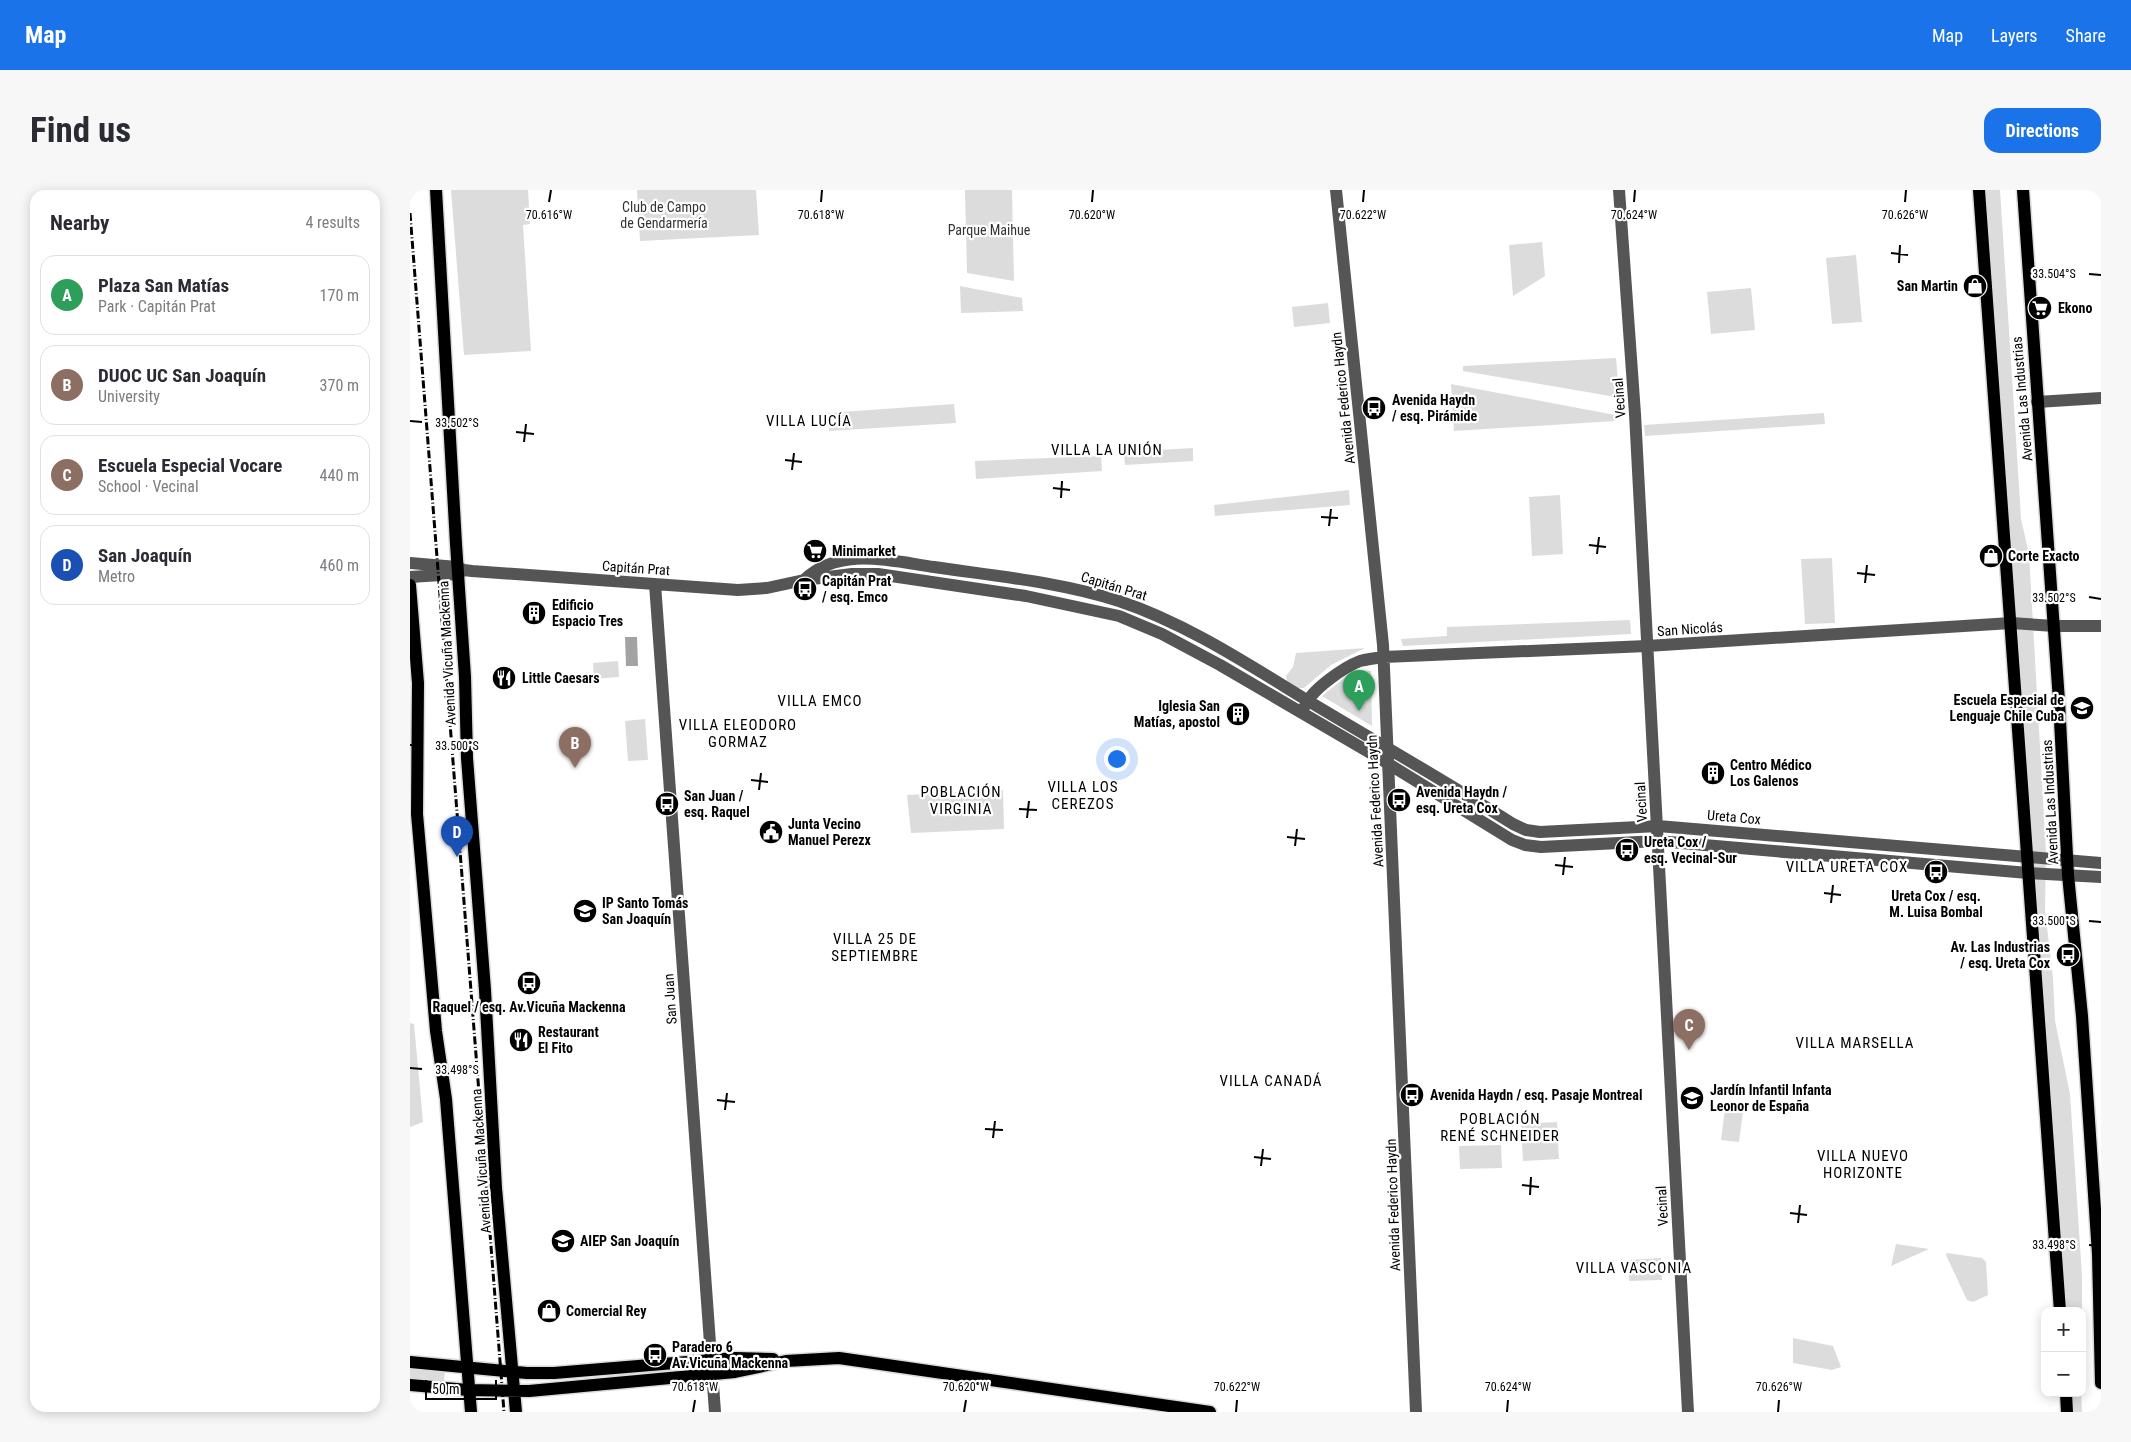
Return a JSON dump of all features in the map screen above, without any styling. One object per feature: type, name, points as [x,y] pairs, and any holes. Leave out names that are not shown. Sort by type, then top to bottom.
[{"type":"main road","name":"Avenida Vicuña Mackenna","points":[[436,190],[460,571],[467,758],[485,990],[496,1188],[516,1412]]},
{"type":"main road","name":"Avenida Las Industrias","points":[[1979,190],[2060,1307]]},
{"type":"main road","name":"Avenida Las Industrias","points":[[2023,190],[2054,626],[2068,875],[2081,1008],[2098,1254],[2101,1383]]},
{"type":"main road","points":[[410,585],[418,683],[417,814],[431,983],[446,1099],[471,1412]]},
{"type":"main road","points":[[410,1362],[513,1372],[554,1373],[745,1358],[783,1361]]},
{"type":"main road","points":[[410,1384],[482,1391],[514,1391],[735,1372],[783,1361],[825,1358],[854,1359],[1210,1412]]},
{"type":"main road","points":[[2066,1397],[2067,1412]]},
{"type":"street","name":"Avenida Federico Haydn","points":[[1336,190],[1384,657],[1416,1412]]},
{"type":"street","name":"Vecinal","points":[[1618,190],[1635,414],[1688,1412]]},
{"type":"street","points":[[2037,402],[2101,398]]},
{"type":"street","name":"Capitán Prat","points":[[804,580],[828,564],[844,560],[864,559],[969,572],[1087,592],[1133,606],[1173,624],[1227,652],[1388,747]]},
{"type":"street","points":[[410,564],[460,571]]},
{"type":"street","points":[[410,577],[460,571]]},
{"type":"street","name":"Capitán Prat","points":[[460,571],[748,590],[852,574],[878,574],[1026,596],[1108,612],[1147,627],[1182,644],[1388,764]]},
{"type":"street","name":"San Juan","points":[[655,584],[715,1412]]},
{"type":"street","name":"San Nicolás","points":[[1302,713],[1307,700],[1316,690],[1351,666],[1384,657],[1647,646],[2011,622],[2054,626],[2101,626]]},
{"type":"street","name":"Ureta Cox","points":[[1388,747],[1526,830],[1540,832],[1658,826],[2101,864]]},
{"type":"street","points":[[1388,764],[1512,840],[1525,845],[1541,847],[1658,841],[2028,873],[2101,876]]},
{"type":"green space","points":[[451,190],[528,190],[530,224],[523,225],[531,351],[464,355]]},
{"type":"green space","name":"Club de Campo de Gendarmería","points":[[637,190],[756,190],[759,235],[640,241]]},
{"type":"green space","name":"Parque Maihue","points":[[965,190],[1012,190],[1014,281],[967,273]]},
{"type":"green space","points":[[1983,190],[2000,190],[2021,519],[2029,554],[2046,852],[2045,910],[2053,978],[2055,1021],[2070,1094],[2082,1276],[2082,1307],[2063,1307]]},
{"type":"green space","points":[[1542,242],[1545,276],[1513,296],[1509,245]]},
{"type":"green space","points":[[1856,255],[1862,322],[1832,324],[1826,258]]},
{"type":"green space","points":[[960,286],[1022,298],[1023,311],[961,313]]},
{"type":"green space","points":[[1751,288],[1755,330],[1711,334],[1707,292]]},
{"type":"green space","points":[[1328,303],[1330,323],[1294,327],[1292,307]]},
{"type":"green space","points":[[1616,358],[1619,393],[1616,397],[1463,371],[1463,366]]},
{"type":"green space","points":[[1451,384],[1615,415],[1615,421],[1454,431]]},
{"type":"green space","points":[[954,404],[956,423],[829,431],[828,413]]},
{"type":"green space","points":[[1824,413],[1825,424],[1645,436],[1644,425]]},
{"type":"green space","points":[[1193,448],[1193,461],[1125,465],[1124,452]]},
{"type":"green space","points":[[1101,456],[1102,471],[976,479],[975,461]]},
{"type":"green space","points":[[1349,490],[1350,505],[1215,516],[1214,505]]},
{"type":"green space","points":[[1560,495],[1563,554],[1532,556],[1529,497]]},
{"type":"green space","points":[[1832,558],[1835,623],[1805,624],[1801,559]]},
{"type":"green space","points":[[1630,620],[1631,634],[1403,646],[1401,639],[1447,636],[1447,627]]},
{"type":"green space","points":[[1365,648],[1331,665],[1304,688],[1295,688],[1287,681],[1286,676],[1293,667],[1296,653]]},
{"type":"green space","points":[[618,661],[619,677],[594,679],[593,663]]},
{"type":"green space","points":[[1362,670],[1371,671],[1372,726],[1322,696],[1348,675]]},
{"type":"green space","points":[[645,719],[648,760],[628,761],[625,721]]},
{"type":"green space","points":[[1003,790],[1004,829],[911,833],[907,795]]},
{"type":"green space","points":[[410,1023],[414,1024],[423,1122],[410,1127]]},
{"type":"green space","points":[[1725,1109],[1743,1111],[1739,1142],[1721,1140]]},
{"type":"green space","points":[[1557,1122],[1559,1159],[1523,1161],[1521,1124]]},
{"type":"green space","points":[[1501,1145],[1502,1168],[1460,1169],[1459,1146]]},
{"type":"green space","points":[[1896,1244],[1929,1249],[1891,1266]]},
{"type":"green space","points":[[1947,1253],[1982,1258],[1986,1262],[1988,1295],[1973,1302],[1967,1300],[1946,1255]]},
{"type":"green space","points":[[1661,1258],[1662,1280],[1629,1281],[1628,1260]]},
{"type":"green space","points":[[1793,1338],[1833,1346],[1841,1367],[1832,1370],[1793,1363]]},
{"type":"green space","points":[[410,1367],[445,1370],[444,1384],[410,1380]]},
{"type":"green space","points":[[2070,1397],[2081,1397],[2082,1412],[2071,1412]]},
{"type":"shaded area","points":[[625,637],[637,637],[638,666],[626,666]]},
{"type":"railway","points":[[410,213],[504,1412]]},
{"type":"place","name":"San Martin","points":[[1975,286]]},
{"type":"place","name":"Ekono","points":[[2040,308]]},
{"type":"place","name":"Avenida Haydn / esq. Pirámide","points":[[1374,408]]},
{"type":"place","name":"Minimarket","points":[[815,551]]},
{"type":"place","name":"Corte Exacto","points":[[1991,556]]},
{"type":"place","name":"Capitán Prat / esq. Emco","points":[[805,589]]},
{"type":"place","name":"Edificio Espacio Tres","points":[[534,613]]},
{"type":"place","name":"Little Caesars","points":[[504,678]]},
{"type":"place","name":"Escuela Especial de Lenguaje Chile Cuba","points":[[2082,708]]},
{"type":"place","name":"Plaza San Matías","points":[[1359,711]]},
{"type":"place","name":"Iglesia San Matías, apostol","points":[[1238,714]]},
{"type":"place","name":"DUOC UC San Joaquín","points":[[575,768]]},
{"type":"place","name":"Centro Médico Los Galenos","points":[[1713,773]]},
{"type":"place","name":"Avenida Haydn / esq. Ureta Cox","points":[[1399,800]]},
{"type":"place","name":"San Juan / esq. Raquel","points":[[667,804]]},
{"type":"place","name":"Junta Vecino Manuel Perezx","points":[[771,832]]},
{"type":"place","name":"Ureta Cox / esq. Vecinal-Sur","points":[[1627,850]]},
{"type":"place","name":"San Joaquín","points":[[457,857]]},
{"type":"place","name":"Ureta Cox / esq. M. Luisa Bombal","points":[[1936,872]]},
{"type":"place","name":"IP Santo Tomás San Joaquín","points":[[585,911]]},
{"type":"place","name":"Av. Las Industrias / esq. Ureta Cox","points":[[2068,955]]},
{"type":"place","name":"Raquel / esq. Av.Vicuña Mackenna","points":[[529,983]]},
{"type":"place","name":"Restaurant El Fito","points":[[521,1040]]},
{"type":"place","name":"Escuela Especial Vocare","points":[[1689,1050]]},
{"type":"place","name":"Avenida Haydn / esq. Pasaje Montreal","points":[[1412,1095]]},
{"type":"place","name":"Jardín Infantil Infanta Leonor de España","points":[[1692,1098]]},
{"type":"place","name":"AIEP San Joaquín","points":[[563,1241]]},
{"type":"place","name":"Comercial Rey","points":[[549,1311]]},
{"type":"place","name":"Paradero 6 Av.Vicuña Mackenna","points":[[655,1355]]},
{"type":"district","name":"VILLA LUCÍA","points":[[809,421]]},
{"type":"district","name":"VILLA LA UNIÓN","points":[[1107,450]]},
{"type":"district","name":"VILLA EMCO","points":[[820,701]]},
{"type":"district","name":"VILLA ELEODORO GORMAZ","points":[[738,734]]},
{"type":"district","name":"VILLA LOS CEREZOS","points":[[1083,796]]},
{"type":"district","name":"POBLACIÓN VIRGINIA","points":[[961,800]]},
{"type":"district","name":"VILLA URETA COX","points":[[1847,867]]},
{"type":"district","name":"VILLA 25 DE SEPTIEMBRE","points":[[875,948]]},
{"type":"district","name":"VILLA MARSELLA","points":[[1855,1043]]},
{"type":"district","name":"VILLA CANADÁ","points":[[1271,1081]]},
{"type":"district","name":"POBLACIÓN RENÉ SCHNEIDER","points":[[1500,1128]]},
{"type":"district","name":"VILLA NUEVO HORIZONTE","points":[[1863,1164]]},
{"type":"district","name":"VILLA VASCONIA","points":[[1634,1268]]}]
